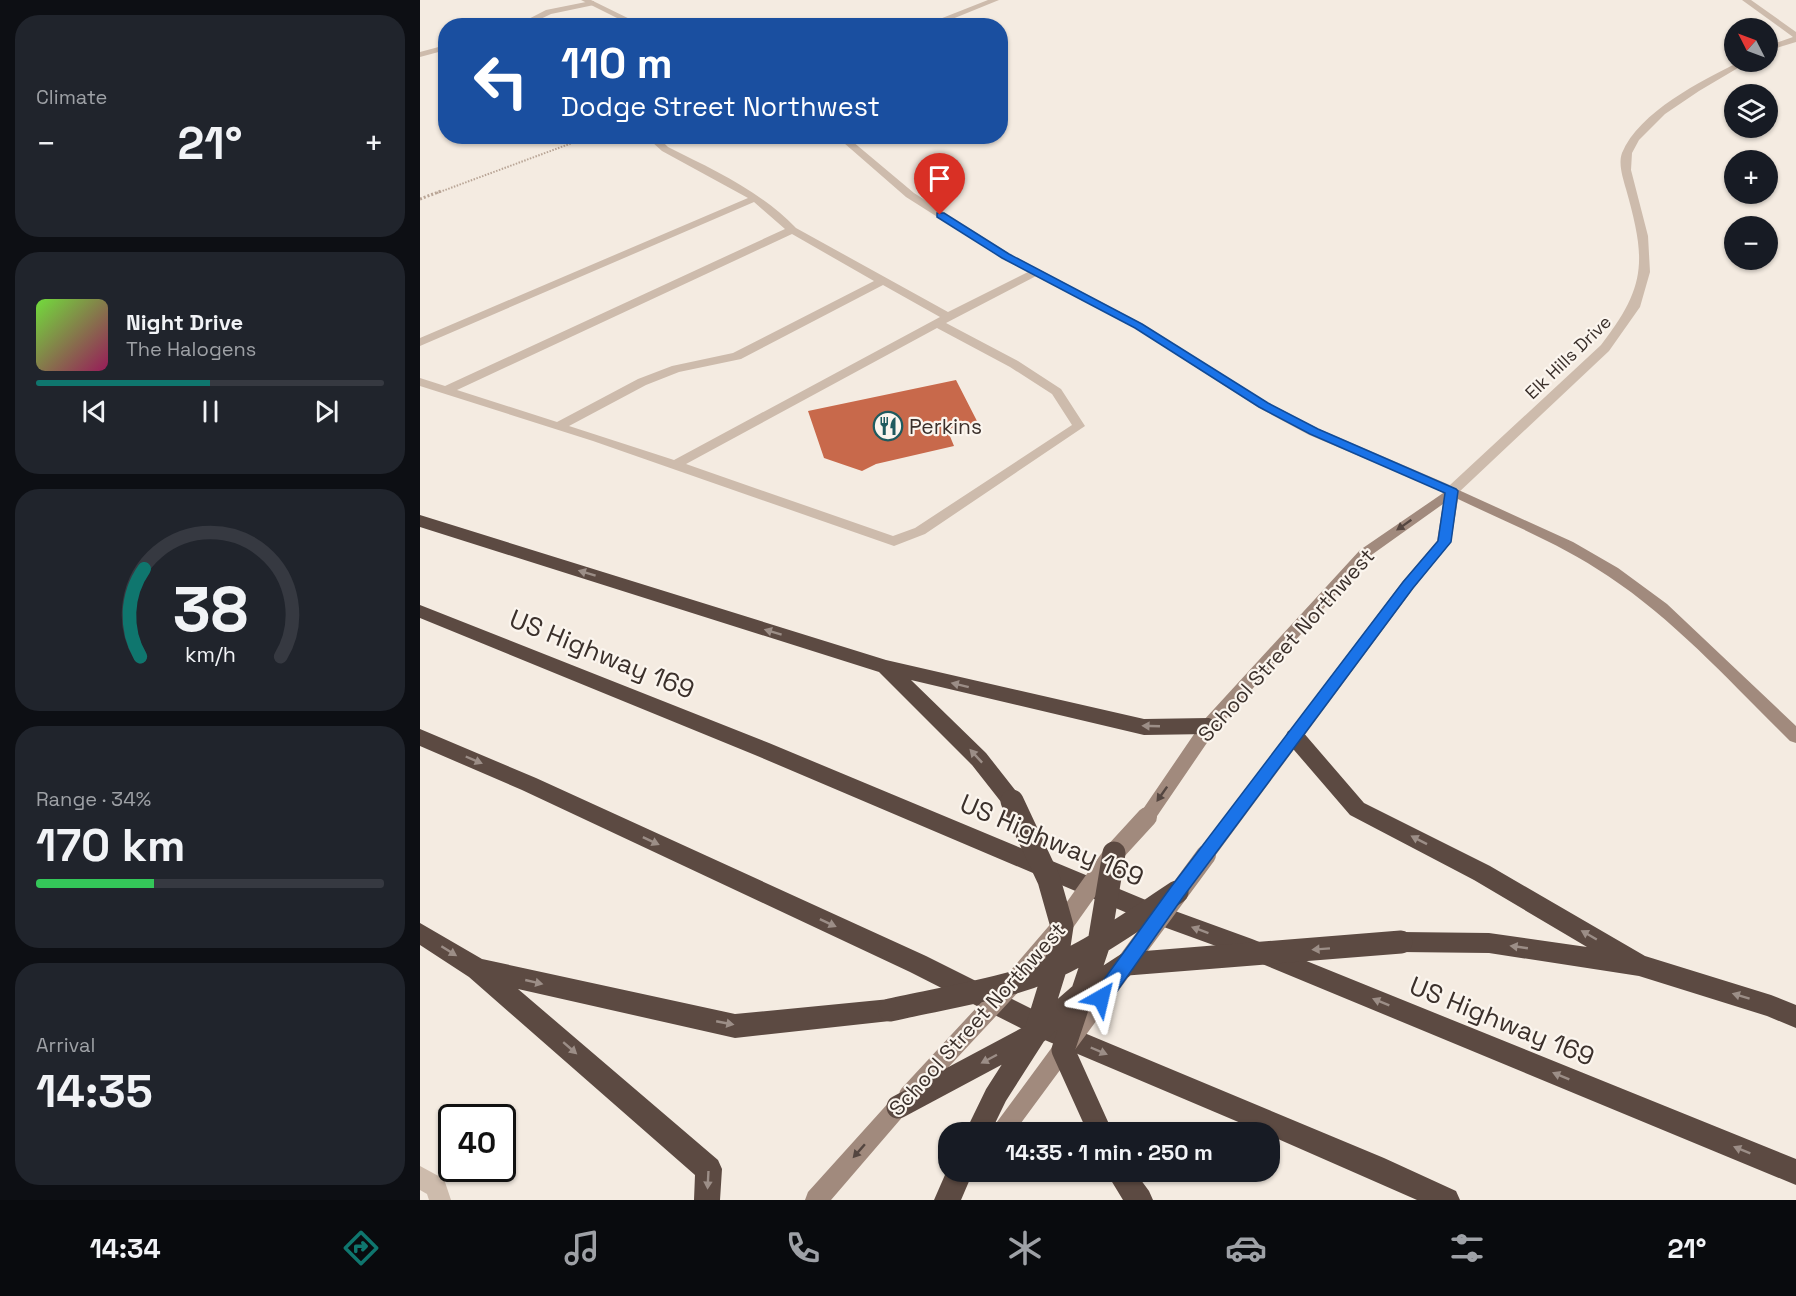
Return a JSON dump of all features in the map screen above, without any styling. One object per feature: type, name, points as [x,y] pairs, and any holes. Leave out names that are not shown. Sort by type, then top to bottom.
[{"type":"highway","points":[[420,521],[886,667],[1144,727],[1209,726]]},
{"type":"highway","name":"US Highway 169","points":[[420,611],[762,749],[1147,911],[1245,946],[1796,1172]]},
{"type":"highway","points":[[886,667],[979,759],[1012,801],[1049,880],[1062,926],[1056,966],[1035,1034],[996,1095],[983,1122]]},
{"type":"highway","points":[[420,737],[529,784],[918,964],[1049,1030],[1364,1162],[1447,1200]]},
{"type":"highway","points":[[1295,737],[1357,809],[1482,873],[1639,965]]},
{"type":"highway","points":[[1095,1122],[1063,1050],[1099,943],[1114,853]]},
{"type":"highway","points":[[477,969],[735,1026],[890,1010],[1013,983],[1056,966],[1099,943],[1177,892]]},
{"type":"highway","points":[[420,933],[477,969],[709,1169],[707,1200]]},
{"type":"highway","points":[[898,1107],[1035,1034],[1081,994],[1127,964],[1401,942],[1489,943],[1639,965],[1771,1006],[1796,1017]]},
{"type":"highway","points":[[947,1200],[961,1182]]},
{"type":"highway","points":[[1126,1182],[1140,1200]]},
{"type":"street","points":[[947,18],[995,0]]},
{"type":"street","points":[[1746,0],[1796,37]]},
{"type":"street","points":[[536,18],[549,12],[588,2],[623,18]]},
{"type":"street","points":[[1778,44],[1796,37]]},
{"type":"street","points":[[420,55],[438,49]]},
{"type":"street","name":"Elk Hills Drive","points":[[1452,491],[1605,348],[1625,324],[1642,291],[1647,259],[1644,236],[1626,172],[1626,155],[1634,140],[1666,109],[1724,72]]},
{"type":"street","points":[[420,382],[598,438],[870,534],[894,540],[920,531],[1079,426],[1057,392],[882,280],[792,230],[778,213],[660,144]]},
{"type":"street","points":[[849,144],[910,195],[970,235],[1139,326],[1219,378],[1284,416],[1314,432],[1452,491],[1568,545],[1614,572],[1662,608],[1796,736]]},
{"type":"street","points":[[420,342],[754,199]]},
{"type":"street","points":[[447,390],[792,230]]},
{"type":"street","points":[[675,465],[942,320],[1036,272]]},
{"type":"street","points":[[558,427],[659,375],[676,369],[737,356],[882,280]]},
{"type":"street","points":[[1009,1122],[1127,964],[1177,892],[1408,585],[1444,542],[1452,491]]},
{"type":"street","name":"School Street Northwest","points":[[816,1200],[1062,926],[1114,853],[1147,817],[1209,726],[1365,553],[1452,491]]},
{"type":"street","points":[[420,1177],[436,1187],[440,1200]]},
{"type":"street","points":[[951,1200],[962,1182]]},
{"type":"path","points":[[420,199],[569,144]]},
{"type":"building","name":"Perkins","points":[[956,380],[978,423],[947,429],[954,446],[876,464],[862,471],[824,458],[808,411]]},
{"type":"place","name":"Perkins","points":[[888,426]]},
{"type":"route","points":[[940,215],[1006,256],[1139,326],[1263,405],[1314,432],[1452,491],[1444,542],[1408,585],[1177,892],[1101,998]]}]
